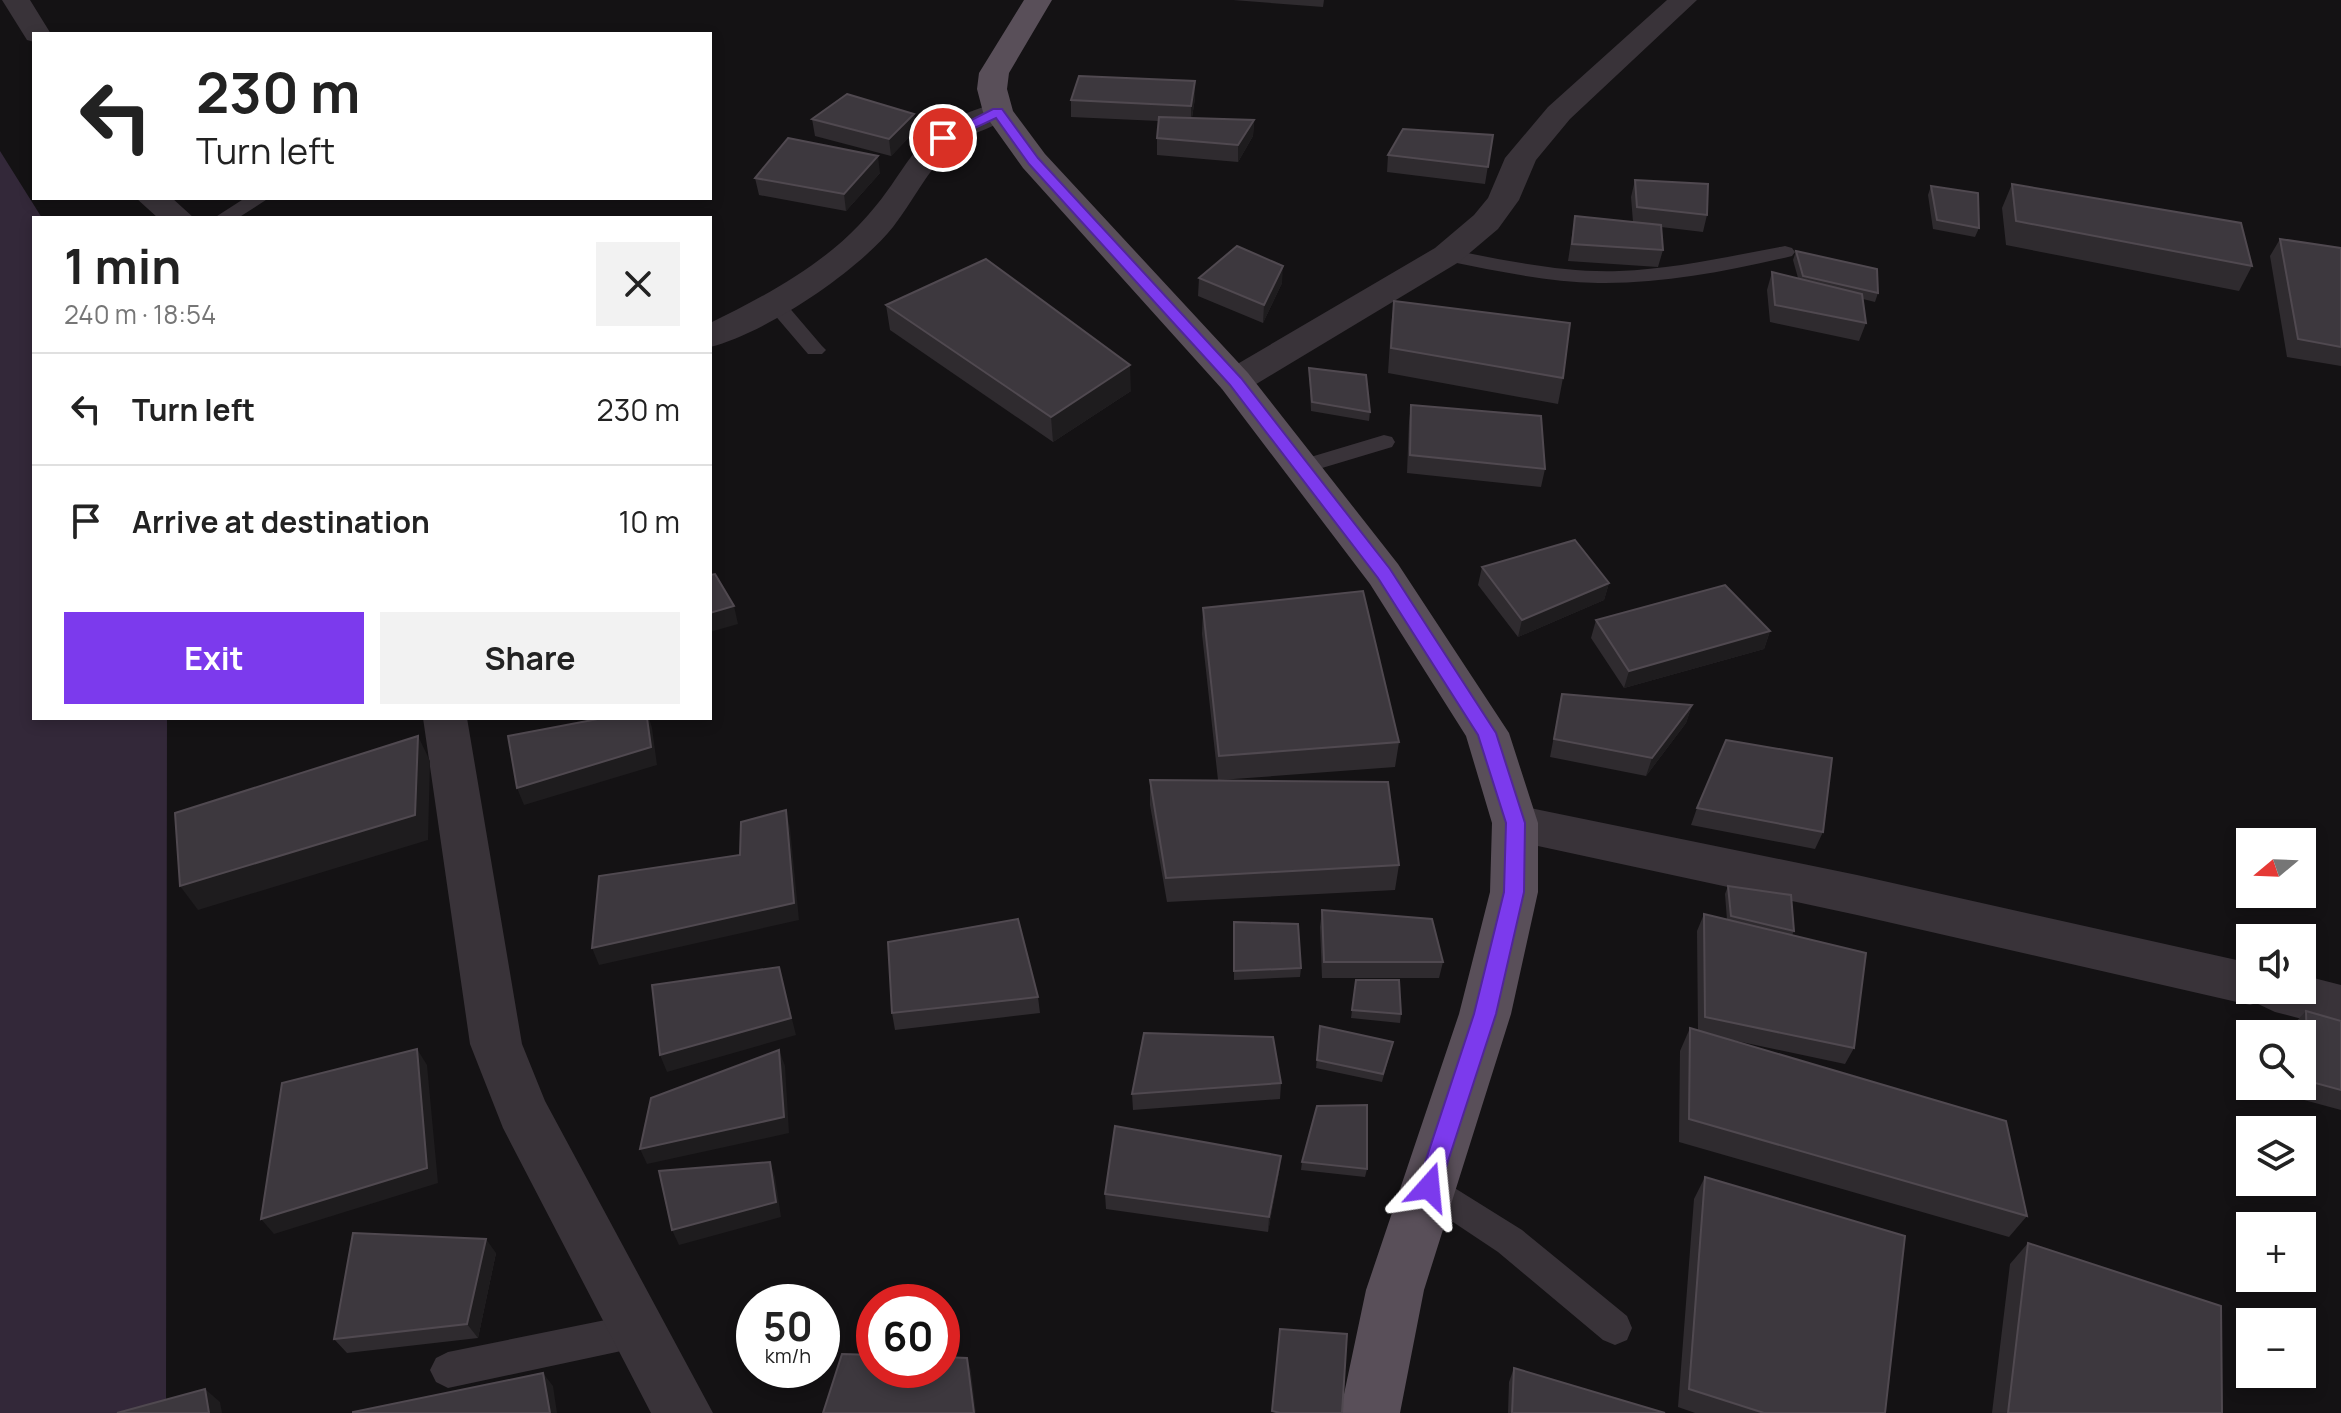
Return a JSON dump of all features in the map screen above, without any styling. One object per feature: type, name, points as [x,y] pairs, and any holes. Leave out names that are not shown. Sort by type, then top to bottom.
[{"type":"main road","points":[[1038,0],[994,73],[992,89],[998,112],[1034,161],[1235,381],[1384,574],[1487,733],[1515,823],[1514,892],[1485,1014],[1395,1290],[1370,1413]]},
{"type":"street","points":[[16,0],[36,32]]},
{"type":"street","points":[[1235,381],[1447,255],[1486,222],[1503,200],[1521,158],[1559,113],[1683,0]]},
{"type":"street","points":[[712,335],[774,302],[840,258],[871,232],[943,138],[998,112]]},
{"type":"street","points":[[155,200],[175,216]]},
{"type":"street","points":[[445,720],[496,1044],[522,1111],[683,1413]]},
{"type":"street","points":[[1515,823],[1872,898],[2236,981]]},
{"type":"street","points":[[2316,1001],[2341,1007]]},
{"type":"lane","points":[[228,216],[256,200]]},
{"type":"lane","points":[[1447,255],[1519,269],[1615,277],[1650,275],[1785,252]]},
{"type":"lane","points":[[774,302],[815,350]]},
{"type":"lane","points":[[1302,467],[1384,442]]},
{"type":"lane","points":[[1429,1187],[1510,1241],[1615,1328]]},
{"type":"lane","points":[[448,1370],[640,1330]]},
{"type":"shaded area","points":[[0,151],[41,216],[32,216],[32,720],[167,720],[166,1413],[0,1413]]},
{"type":"building","points":[[1079,76],[1195,81],[1191,106],[1071,100]]},
{"type":"building","points":[[847,94],[914,114],[889,139],[812,119]]},
{"type":"building","points":[[1159,117],[1254,120],[1238,145],[1157,138]]},
{"type":"building","points":[[1403,129],[1493,135],[1488,167],[1388,155]]},
{"type":"building","points":[[788,138],[878,156],[844,194],[755,178]]},
{"type":"building","points":[[1635,180],[1708,184],[1707,215],[1637,207]]},
{"type":"building","points":[[2012,184],[2241,223],[2252,266],[2016,221]]},
{"type":"building","points":[[1931,186],[1978,193],[1979,228],[1937,220]]},
{"type":"building","points":[[1575,216],[1661,225],[1663,250],[1572,244]]},
{"type":"building","points":[[2280,239],[2341,248],[2341,347],[2298,339]]},
{"type":"building","points":[[1237,246],[1283,266],[1264,305],[1199,278]]},
{"type":"building","points":[[1796,251],[1877,269],[1878,293],[1803,276]]},
{"type":"building","points":[[986,259],[1130,365],[1051,417],[886,305]]},
{"type":"building","points":[[1772,272],[1862,294],[1866,323],[1775,305]]},
{"type":"building","points":[[1394,301],[1570,323],[1563,378],[1391,348]]},
{"type":"building","points":[[1309,368],[1366,375],[1370,412],[1312,402]]},
{"type":"building","points":[[1411,405],[1541,416],[1545,469],[1410,455]]},
{"type":"building","points":[[1575,540],[1609,583],[1522,620],[1482,567]]},
{"type":"building","points":[[715,574],[734,606],[712,612],[712,575]]},
{"type":"building","points":[[1725,585],[1770,631],[1629,671],[1596,620]]},
{"type":"building","points":[[1363,591],[1399,742],[1219,756],[1203,608]]},
{"type":"building","points":[[1562,694],[1692,705],[1652,758],[1554,739]]},
{"type":"building","points":[[592,720],[647,720],[651,747],[517,788],[508,736]]},
{"type":"building","points":[[418,736],[415,815],[180,886],[175,813]]},
{"type":"building","points":[[1726,740],[1832,758],[1823,832],[1697,808]]},
{"type":"building","points":[[1150,780],[1388,782],[1399,865],[1166,878]]},
{"type":"building","points":[[786,810],[794,903],[592,948],[599,876],[740,855],[741,822]]},
{"type":"building","points":[[1728,886],[1791,895],[1794,931],[1731,916]]},
{"type":"building","points":[[1322,910],[1432,919],[1443,962],[1324,962]]},
{"type":"building","points":[[1704,914],[1866,953],[1854,1048],[1705,1017]]},
{"type":"building","points":[[1018,919],[1038,997],[892,1013],[888,942]]},
{"type":"building","points":[[1234,922],[1298,924],[1301,968],[1234,971]]},
{"type":"building","points":[[779,967],[791,1018],[660,1055],[652,985]]},
{"type":"building","points":[[1356,980],[1399,980],[1401,1014],[1352,1010]]},
{"type":"building","points":[[2306,1011],[2341,1021],[2341,1090],[2316,1083],[2316,1020],[2306,1020]]},
{"type":"building","points":[[1320,1026],[1393,1042],[1383,1074],[1317,1060]]},
{"type":"building","points":[[1690,1028],[2006,1121],[2027,1216],[1689,1119]]},
{"type":"building","points":[[1144,1033],[1273,1037],[1281,1083],[1132,1094]]},
{"type":"building","points":[[417,1049],[427,1168],[261,1219],[282,1083]]},
{"type":"building","points":[[779,1050],[784,1117],[640,1149],[651,1098]]},
{"type":"building","points":[[1367,1105],[1367,1169],[1302,1162],[1317,1106]]},
{"type":"building","points":[[1115,1126],[1281,1156],[1269,1217],[1105,1194]]},
{"type":"building","points":[[770,1162],[776,1202],[672,1230],[659,1171]]},
{"type":"building","points":[[1705,1177],[1905,1236],[1885,1413],[1764,1413],[1689,1389]]},
{"type":"building","points":[[353,1233],[486,1239],[467,1324],[334,1339]]},
{"type":"building","points":[[2028,1243],[2221,1306],[2222,1413],[2008,1413]]},
{"type":"building","points":[[1280,1329],[1347,1334],[1342,1413],[1272,1411]]},
{"type":"building","points":[[842,1354],[856,1354],[856,1388],[960,1388],[960,1358],[967,1358],[974,1413],[823,1413],[831,1388],[840,1388]]},
{"type":"building","points":[[1514,1368],[1665,1413],[1512,1413]]},
{"type":"building","points":[[543,1373],[550,1413],[353,1413],[353,1412]]},
{"type":"building","points":[[205,1389],[209,1413],[117,1413]]},
{"type":"route","points":[[943,138],[998,112],[1034,161],[1235,381],[1384,574],[1487,733],[1506,785],[1515,823],[1514,892],[1485,1014],[1429,1187]]}]
